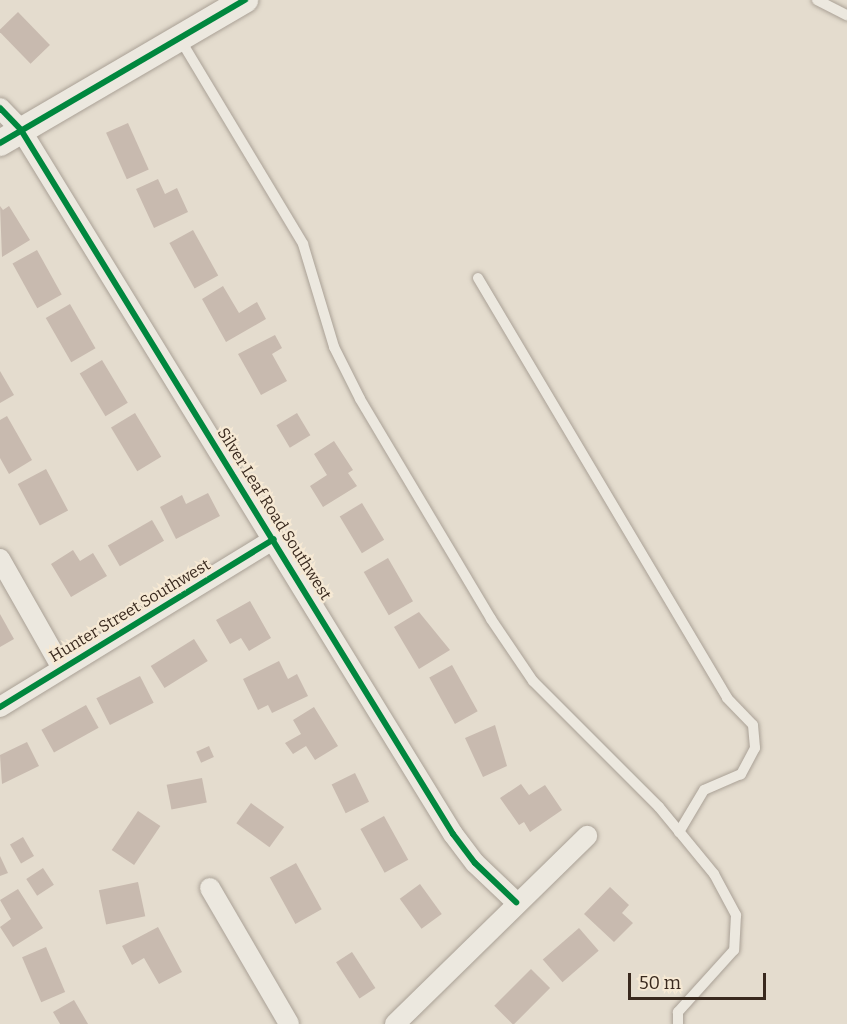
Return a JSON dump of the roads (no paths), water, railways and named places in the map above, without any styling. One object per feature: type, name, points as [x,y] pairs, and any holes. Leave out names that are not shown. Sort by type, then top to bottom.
[{"type":"street","points":[[11,137],[246,0]]},
{"type":"street","name":"Silver Leaf Road Southwest","points":[[0,108],[11,137],[274,539],[453,834],[475,863],[516,902]]},
{"type":"street","name":"Hunter Street Southwest","points":[[0,707],[274,539]]},
{"type":"street","points":[[0,559],[62,668]]},
{"type":"street","points":[[395,1024],[516,902],[587,836]]},
{"type":"street","points":[[210,888],[290,1024]]},
{"type":"lane","points":[[817,0],[847,15]]},
{"type":"lane","points":[[180,38],[303,244],[334,347],[491,620],[533,681],[680,832],[714,874],[736,915],[738,934],[734,950],[678,1012],[678,1024]]},
{"type":"lane","points":[[478,278],[727,698],[753,725],[755,748],[741,774],[704,790],[680,832]]}]
